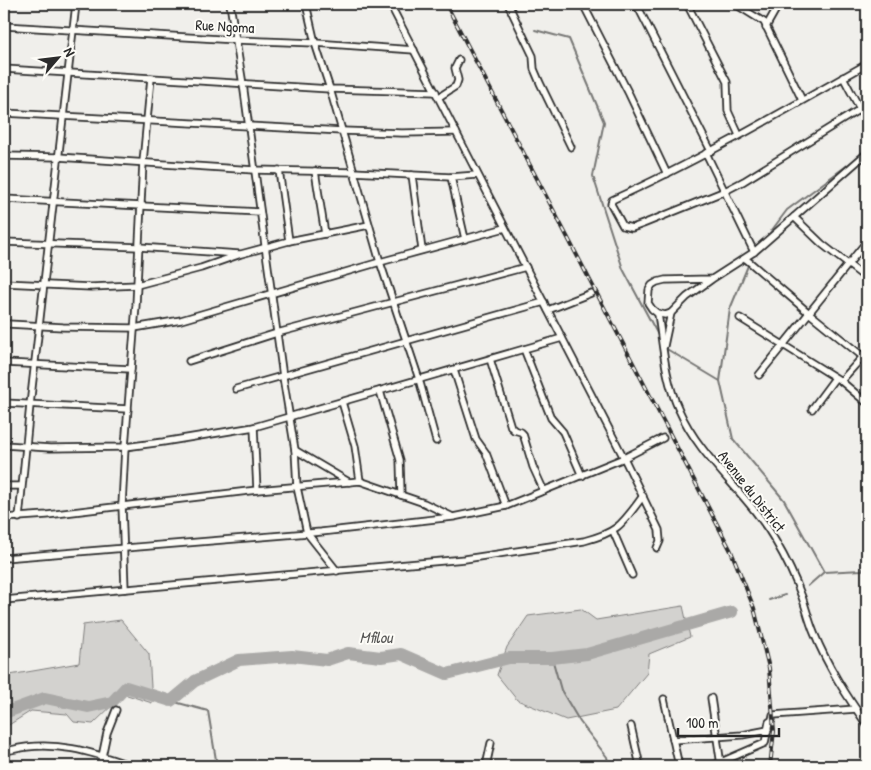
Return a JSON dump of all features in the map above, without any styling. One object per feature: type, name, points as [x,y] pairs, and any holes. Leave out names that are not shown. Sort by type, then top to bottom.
[{"type":"street","points":[[19,518],[21,486],[76,4]]},
{"type":"street","points":[[230,4],[283,377],[296,450],[297,488],[307,532],[337,571]]},
{"type":"street","points":[[306,4],[315,43],[380,262],[436,440]]},
{"type":"street","points":[[343,4],[391,5],[643,496],[659,530],[660,541],[657,548]]},
{"type":"street","points":[[508,4],[533,56],[534,69],[540,83],[571,147]]},
{"type":"street","points":[[583,4],[667,174]]},
{"type":"street","points":[[632,4],[639,9],[754,252]]},
{"type":"street","points":[[687,4],[727,82],[728,111],[739,135]]},
{"type":"street","points":[[736,4],[760,19],[766,27],[802,100]]},
{"type":"street","points":[[766,27],[779,4]]},
{"type":"street","name":"Rue Ngoma","points":[[4,26],[414,50]]},
{"type":"street","points":[[4,69],[438,95],[456,86],[458,80],[455,68],[459,60]]},
{"type":"street","points":[[860,109],[725,191],[632,228],[623,226],[611,204],[612,200],[667,174],[867,64]]},
{"type":"street","points":[[843,77],[867,122]]},
{"type":"street","points":[[125,589],[122,505],[137,285],[143,162],[151,78]]},
{"type":"street","points":[[4,113],[342,131],[456,132]]},
{"type":"street","name":"Avenue du District","points":[[664,350],[671,313],[687,297],[712,279],[746,259],[867,152]]},
{"type":"street","points":[[4,156],[58,157],[254,170],[354,172],[451,177],[477,175]]},
{"type":"street","points":[[279,170],[289,241]]},
{"type":"street","points":[[315,171],[325,234]]},
{"type":"street","points":[[412,175],[422,250]]},
{"type":"street","points":[[451,177],[465,239]]},
{"type":"street","points":[[4,199],[260,212]]},
{"type":"street","points":[[794,217],[867,279]]},
{"type":"street","points":[[4,283],[91,287],[137,285],[289,241],[369,225]]},
{"type":"street","points":[[8,324],[134,328],[181,320],[422,250],[506,228]]},
{"type":"street","points":[[759,375],[867,241]]},
{"type":"street","points":[[4,242],[139,247],[241,254]]},
{"type":"street","points":[[746,259],[809,313],[866,357],[842,382]]},
{"type":"street","points":[[189,361],[277,333],[526,267]]},
{"type":"street","name":"Avenue du District","points":[[712,279],[665,280],[652,285],[649,290],[648,303],[652,310],[658,314],[670,381],[682,416],[696,439],[743,495],[775,540],[802,595],[814,633],[838,684],[867,725]]},
{"type":"street","points":[[548,310],[591,292]]},
{"type":"street","points":[[236,389],[544,302]]},
{"type":"street","points":[[658,314],[665,315],[671,313]]},
{"type":"street","points":[[740,318],[842,382],[867,403]]},
{"type":"street","points":[[4,445],[50,448],[125,447],[254,427],[562,338]]},
{"type":"street","points":[[524,349],[551,418],[563,432],[582,476]]},
{"type":"street","points":[[490,359],[512,427],[523,434],[533,467],[544,491]]},
{"type":"street","points":[[4,363],[131,369]]},
{"type":"street","points":[[454,370],[476,439],[486,453],[506,506]]},
{"type":"street","points":[[812,409],[835,378]]},
{"type":"street","points":[[380,391],[400,460],[401,495]]},
{"type":"street","points":[[342,402],[355,446],[360,482]]},
{"type":"street","points":[[4,403],[128,409]]},
{"type":"street","points":[[254,427],[257,490]]},
{"type":"street","points":[[4,558],[307,532],[453,517],[506,506],[624,458],[663,438]]},
{"type":"street","points":[[296,450],[350,482]]},
{"type":"street","points":[[4,518],[19,518],[257,490],[350,482],[360,482],[401,495],[424,503],[453,517]]},
{"type":"street","points":[[4,486],[21,486]]},
{"type":"street","points":[[4,600],[465,559],[584,541],[613,531],[624,521],[643,496]]},
{"type":"street","points":[[613,531],[632,575]]},
{"type":"street","points":[[711,698],[721,764]]},
{"type":"street","points":[[664,699],[679,766]]},
{"type":"street","points":[[712,766],[721,764],[765,743],[773,715],[856,709]]},
{"type":"street","points":[[100,766],[107,734],[116,710]]},
{"type":"street","points":[[631,726],[640,766]]},
{"type":"street","points":[[673,740],[742,735],[768,730]]},
{"type":"street","points":[[486,766],[491,744]]},
{"type":"street","points":[[11,750],[25,746],[53,745],[101,756],[132,766]]},
{"type":"shaded area","points":[[683,606],[690,637],[649,654],[647,673],[616,710],[566,720],[517,700],[497,675],[507,647],[528,616],[581,609],[596,620]]},
{"type":"shaded area","points":[[121,620],[149,654],[152,703],[124,694],[93,724],[74,722],[67,714],[31,711],[4,728],[4,676],[79,663],[83,625]]},
{"type":"waterway","points":[[535,30],[569,39],[604,122],[593,176],[623,269],[659,337]]},
{"type":"waterway","points":[[864,82],[867,112]]},
{"type":"waterway","points":[[766,238],[787,210],[853,161]]},
{"type":"waterway","points":[[752,256],[730,309],[720,381],[733,439],[784,500],[824,572]]},
{"type":"waterway","points":[[665,348],[720,381]]},
{"type":"waterway","name":"Mfilou","points":[[808,586],[824,572],[862,570],[867,565]]},
{"type":"waterway","name":"Mfilou","points":[[769,600],[785,595]]},
{"type":"waterway","name":"Mfilou","points":[[4,713],[45,698],[88,707],[112,702],[126,687],[171,701],[195,681],[239,660],[292,656],[327,660],[348,653],[381,657],[401,654],[447,674],[509,658],[552,658],[587,654],[732,612]]},
{"type":"waterway","points":[[552,658],[561,690],[580,722],[607,757],[609,766]]},
{"type":"waterway","points":[[171,701],[208,711],[217,766]]},
{"type":"railway","points":[[446,4],[731,551],[754,608],[769,668],[774,731],[770,766]]}]
